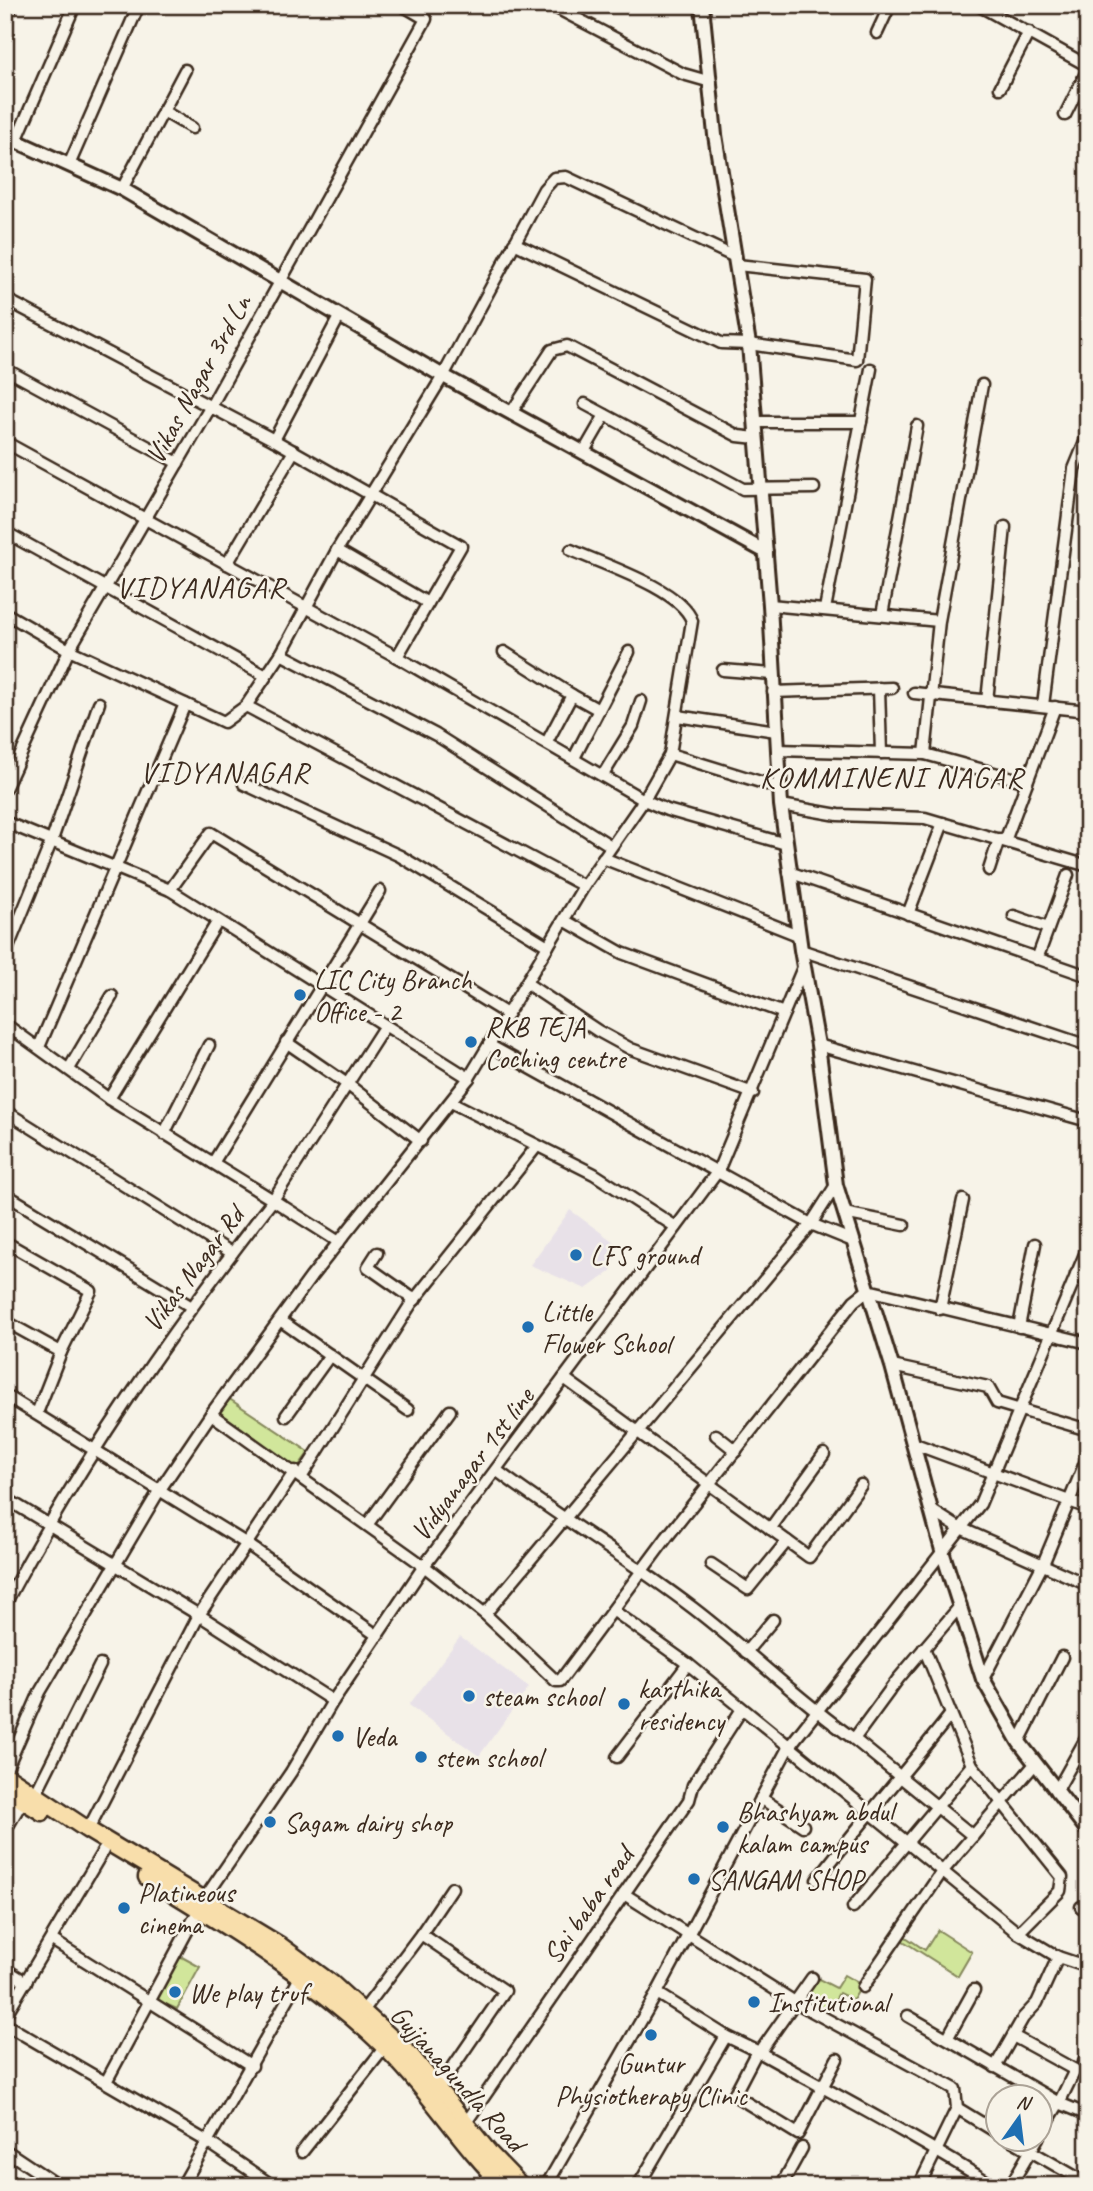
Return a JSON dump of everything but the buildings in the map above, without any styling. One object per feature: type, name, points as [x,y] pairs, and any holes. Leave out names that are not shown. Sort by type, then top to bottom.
[{"type":"main road","name":"Gujjanagundla Road","points":[[5,1774],[29,1798],[103,1851],[306,1964],[363,2011],[410,2055],[465,2124],[521,2186]]},
{"type":"main road","name":"Gujjanagundla Road","points":[[5,1789],[29,1798],[88,1830],[202,1904],[300,1976],[385,2047],[506,2186]]},
{"type":"street","points":[[5,20],[12,5]]},
{"type":"street","points":[[75,5],[11,139],[122,188],[443,376],[766,552]]},
{"type":"street","points":[[69,165],[139,5]]},
{"type":"street","name":"Vikas Nagar 3rd Ln","points":[[5,789],[69,650],[211,406],[426,19],[402,5]]},
{"type":"street","points":[[551,5],[683,74],[711,82]]},
{"type":"street","points":[[702,5],[715,135],[749,344],[770,605],[781,804],[789,872],[818,1045],[836,1185],[915,1444],[943,1554],[983,1679],[1019,1742],[1088,1831]]},
{"type":"street","points":[[877,33],[890,5]]},
{"type":"street","points":[[978,5],[1088,68],[1065,116]]},
{"type":"street","points":[[1000,88],[1029,32]]},
{"type":"street","points":[[122,188],[185,70]]},
{"type":"street","points":[[163,111],[192,128]]},
{"type":"street","points":[[5,613],[69,650],[224,722],[246,706],[281,654],[337,550],[372,497],[443,376],[514,243],[544,189],[554,178],[566,177],[736,261],[864,279],[857,360],[749,344],[721,343],[514,243]]},
{"type":"street","points":[[5,299],[274,440],[461,546],[397,657]]},
{"type":"street","points":[[274,440],[339,317]]},
{"type":"street","points":[[511,413],[551,350],[568,346],[738,436],[756,438]]},
{"type":"street","points":[[5,369],[178,463]]},
{"type":"street","points":[[825,609],[871,369]]},
{"type":"street","points":[[925,754],[939,621],[982,385]]},
{"type":"street","points":[[585,404],[743,489],[814,488]]},
{"type":"street","points":[[583,453],[605,415]]},
{"type":"street","points":[[755,422],[861,422]]},
{"type":"street","points":[[882,615],[917,426]]},
{"type":"street","points":[[1043,705],[1074,469],[1088,435]]},
{"type":"street","points":[[5,442],[397,657],[644,800],[667,810],[786,844]]},
{"type":"street","points":[[227,564],[294,451]]},
{"type":"street","points":[[987,701],[1005,527]]},
{"type":"street","points":[[5,532],[266,676]]},
{"type":"street","points":[[337,550],[428,603]]},
{"type":"street","points":[[5,1774],[40,1692],[159,1492],[211,1414],[280,1320],[469,1078],[584,886],[644,800],[670,754],[692,621],[689,610],[680,601],[571,550]]},
{"type":"street","points":[[770,605],[939,621]]},
{"type":"street","points":[[504,652],[598,710]]},
{"type":"street","points":[[574,758],[629,652]]},
{"type":"street","points":[[281,654],[436,735],[611,845]]},
{"type":"street","points":[[723,670],[772,674]]},
{"type":"street","points":[[880,688],[881,753]]},
{"type":"street","points":[[773,692],[892,688]]},
{"type":"street","points":[[914,693],[1088,711]]},
{"type":"street","points":[[547,742],[572,695]]},
{"type":"street","points":[[603,775],[633,726],[641,701]]},
{"type":"street","points":[[5,955],[52,840],[99,703]]},
{"type":"street","points":[[39,1047],[185,704]]},
{"type":"street","points":[[246,706],[584,886]]},
{"type":"street","points":[[989,870],[1027,782],[1055,707]]},
{"type":"street","points":[[677,716],[776,731]]},
{"type":"street","points":[[777,750],[925,754],[1027,782]]},
{"type":"street","points":[[670,754],[780,788]]},
{"type":"street","points":[[244,784],[400,856],[548,946]]},
{"type":"street","points":[[781,804],[838,815],[925,818],[1088,866]]},
{"type":"street","points":[[5,822],[118,866],[170,890],[469,1078]]},
{"type":"street","points":[[908,914],[943,823]]},
{"type":"street","points":[[170,890],[211,833],[507,1014]]},
{"type":"street","points":[[603,858],[799,935]]},
{"type":"street","points":[[789,872],[1088,976]]},
{"type":"street","points":[[1037,959],[1068,875]]},
{"type":"street","points":[[213,1163],[380,891]]},
{"type":"street","points":[[1014,916],[1048,928]]},
{"type":"street","points":[[564,920],[622,953],[784,1013]]},
{"type":"street","points":[[109,1099],[218,921]]},
{"type":"street","points":[[801,950],[1088,1046]]},
{"type":"street","name":"Vidyanagar 1st line","points":[[106,2082],[202,1904],[290,1772],[333,1701],[424,1566],[718,1171],[753,1093],[804,964]]},
{"type":"street","points":[[526,983],[598,1031],[631,1049],[753,1093]]},
{"type":"street","points":[[69,1069],[112,996]]},
{"type":"street","name":"Vikas Nagar Rd","points":[[5,1024],[109,1099],[273,1200],[190,1306],[93,1451],[48,1522],[5,1604]]},
{"type":"street","points":[[340,1242],[273,1200],[384,1027]]},
{"type":"street","points":[[286,1042],[347,1084],[421,1141]]},
{"type":"street","points":[[164,1134],[209,1045]]},
{"type":"street","points":[[489,1045],[811,1224],[853,1241]]},
{"type":"street","points":[[818,1045],[1088,1121]]},
{"type":"street","points":[[451,1102],[594,1174],[676,1227]]},
{"type":"street","points":[[5,1111],[232,1252]]},
{"type":"street","points":[[88,1830],[199,1615],[299,1474],[415,1300],[537,1146]]},
{"type":"street","points":[[485,1614],[811,1224],[836,1185]]},
{"type":"street","points":[[5,1194],[190,1306]]},
{"type":"street","points":[[940,1309],[963,1200]]},
{"type":"street","points":[[844,1213],[904,1225]]},
{"type":"street","points":[[5,1242],[90,1292],[61,1352],[37,1413]]},
{"type":"street","points":[[1019,1326],[1035,1244]]},
{"type":"street","points":[[547,2186],[657,1993],[788,1748],[943,1554],[979,1504],[1088,1247]]},
{"type":"street","points":[[377,1253],[368,1266],[415,1300]]},
{"type":"street","points":[[1076,1274],[1088,1278]]},
{"type":"street","points":[[868,1290],[1088,1343]]},
{"type":"street","points":[[211,1414],[299,1474],[424,1566],[485,1614],[556,1681],[560,1681],[641,1572],[854,1301],[868,1290]]},
{"type":"street","points":[[280,1320],[408,1410]]},
{"type":"street","points":[[5,1321],[61,1352]]},
{"type":"street","points":[[286,1416],[330,1355]]},
{"type":"street","points":[[892,1366],[988,1387],[997,1403],[1088,1430]]},
{"type":"street","points":[[564,1378],[809,1557],[861,1485]]},
{"type":"street","points":[[5,1395],[247,1544],[378,1636]]},
{"type":"street","points":[[367,1525],[450,1411]]},
{"type":"street","points":[[716,1436],[736,1451]]},
{"type":"street","points":[[915,1444],[1088,1508]]},
{"type":"street","points":[[770,1529],[824,1454]]},
{"type":"street","points":[[983,1679],[1043,1564],[1088,1456]]},
{"type":"street","points":[[496,1470],[563,1520],[693,1608],[815,1712],[854,1739],[973,1836]]},
{"type":"street","points":[[5,1512],[8,1500],[48,1522],[333,1701]]},
{"type":"street","points":[[931,1510],[962,1528],[1088,1585]]},
{"type":"street","points":[[711,1564],[748,1590],[787,1541]]},
{"type":"street","points":[[854,1739],[961,1605]]},
{"type":"street","points":[[614,1611],[688,1664],[867,1813],[1018,1933],[1058,1956],[1088,1967]]},
{"type":"street","points":[[746,1652],[773,1619]]},
{"type":"street","points":[[924,1648],[972,1765],[1062,1877],[1060,1891],[1018,1933]]},
{"type":"street","points":[[1019,1742],[1062,1657]]},
{"type":"street","points":[[617,1757],[688,1664]]},
{"type":"street","points":[[5,1831],[29,1798],[100,1665]]},
{"type":"street","name":"Sai baba road","points":[[465,2124],[689,1800],[693,1785],[742,1710]]},
{"type":"street","points":[[817,1880],[867,1813],[902,1777],[951,1714]]},
{"type":"street","points":[[1056,1792],[1088,1735]]},
{"type":"street","points":[[863,1987],[941,1873],[1035,1764]]},
{"type":"street","points":[[853,1907],[972,1765]]},
{"type":"street","points":[[761,1798],[803,1826]]},
{"type":"street","points":[[5,2016],[103,1851]]},
{"type":"street","points":[[363,2011],[452,1888]]},
{"type":"street","points":[[624,1894],[796,2002],[955,2088],[957,2108],[919,2186]]},
{"type":"street","points":[[421,1934],[505,1991],[438,2089]]},
{"type":"street","points":[[52,1940],[251,2066]]},
{"type":"street","points":[[995,2067],[1037,2003],[1058,1956]]},
{"type":"street","points":[[5,1969],[26,1982]]},
{"type":"street","points":[[182,2186],[300,1976]]},
{"type":"street","points":[[811,1978],[762,2049],[757,2051],[733,2095],[797,2134],[837,2059]]},
{"type":"street","points":[[948,2038],[974,1990]]},
{"type":"street","points":[[657,1993],[726,2036],[936,2150],[994,2186]]},
{"type":"street","points":[[908,2015],[1059,2103],[1088,2115]]},
{"type":"street","points":[[5,2024],[208,2142],[273,2186]]},
{"type":"street","points":[[638,2186],[726,2036]]},
{"type":"street","points":[[1013,2036],[1074,2070],[1054,2111]]},
{"type":"street","points":[[302,2152],[385,2047]]},
{"type":"street","points":[[957,2108],[984,2124]]},
{"type":"street","points":[[781,2186],[802,2148]]},
{"type":"street","points":[[5,2150],[59,2186]]},
{"type":"street","points":[[1010,2186],[1029,2152]]},
{"type":"street","points":[[1032,2152],[1088,2184]]},
{"type":"street","points":[[480,2186],[492,2173]]},
{"type":"shaded area","name":"LFS ground","points":[[570,1210],[618,1245],[611,1271],[586,1289],[530,1265]]},
{"type":"shaded area","name":"steam school","points":[[460,1637],[529,1687],[479,1756],[409,1705]]},
{"type":"green space","points":[[225,1396],[309,1452],[295,1471],[211,1414]]},
{"type":"green space","points":[[938,1930],[972,1952],[958,1976],[897,1937],[900,1933],[925,1950]]},
{"type":"green space","points":[[180,1956],[200,1967],[177,2009],[156,2000]]},
{"type":"green space","points":[[844,1975],[862,1985],[853,2000],[839,1993],[826,2015],[801,2001],[815,1977],[836,1988]]},
{"type":"place","name":"LIC City Branch Office - 2","points":[[300,995]]},
{"type":"place","name":"RKB TEJA Coching centre","points":[[471,1042]]},
{"type":"place","name":"LFS ground","points":[[576,1255]]},
{"type":"place","name":"Little Flower School","points":[[528,1327]]},
{"type":"place","name":"steam school","points":[[469,1696]]},
{"type":"place","name":"karthika residency","points":[[624,1704]]},
{"type":"place","name":"Veda","points":[[338,1736]]},
{"type":"place","name":"stem school","points":[[421,1757]]},
{"type":"place","name":"Sagam dairy shop","points":[[270,1822]]},
{"type":"place","name":"Bhashyam abdul kalam campus","points":[[723,1827]]},
{"type":"place","name":"SANGAM SHOP","points":[[694,1879]]},
{"type":"place","name":"Platineous cinema","points":[[124,1908]]},
{"type":"place","name":"We play truf","points":[[175,1992]]},
{"type":"place","name":"Institutional","points":[[754,2002]]},
{"type":"place","name":"Guntur Physiotherapy Clinic","points":[[651,2035]]},
{"type":"district","name":"VIDYANAGAR","points":[[201,587]]},
{"type":"district","name":"VIDYANAGAR","points":[[225,772]]},
{"type":"district","name":"KOMMINENI NAGAR","points":[[892,777]]}]
